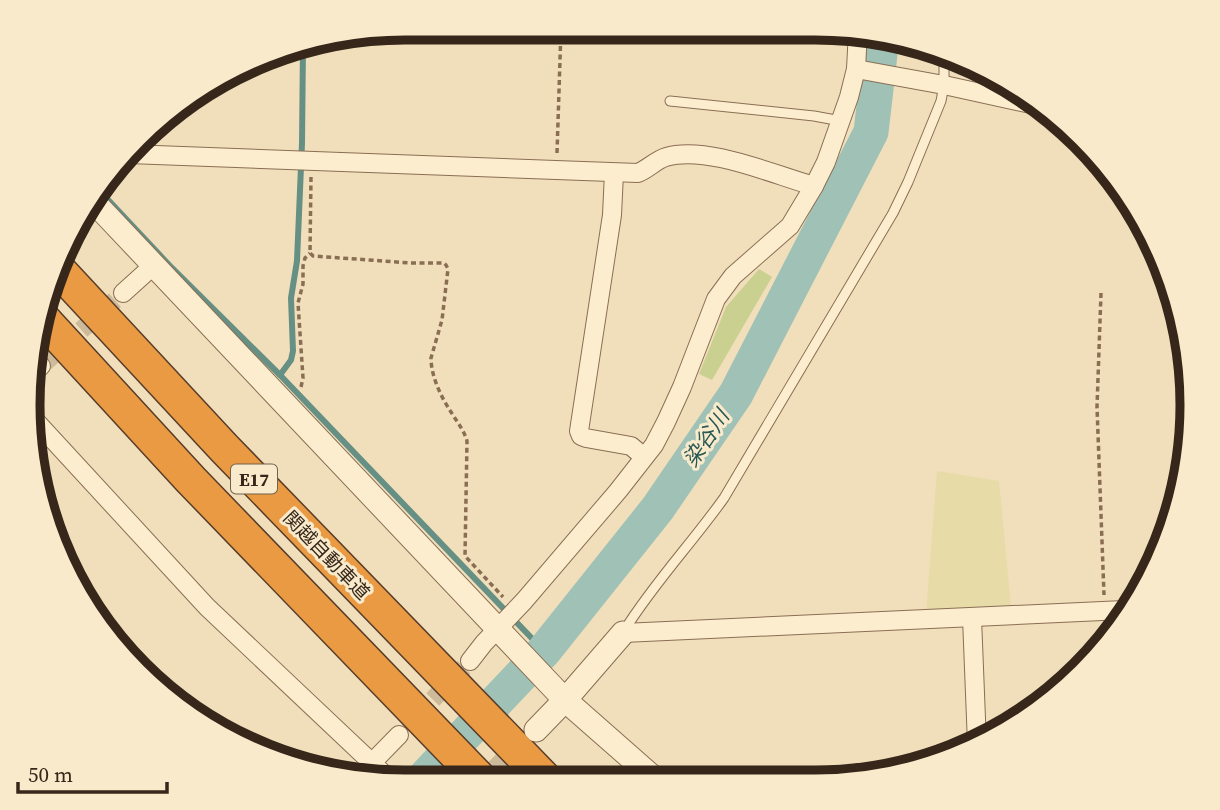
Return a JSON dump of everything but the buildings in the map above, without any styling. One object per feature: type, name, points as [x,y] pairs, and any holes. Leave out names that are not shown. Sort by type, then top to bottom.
[{"type":"highway","name":"関越自動車道","points":[[64,276],[225,449],[463,674]]},
{"type":"highway","name":"E17","points":[[49,326],[191,480],[411,728],[468,770]]},
{"type":"highway","name":"E17","points":[[463,674],[521,735],[540,770]]},
{"type":"street","points":[[463,674],[484,643],[500,633],[515,610],[618,491],[653,445],[682,387],[716,299],[733,276],[790,226],[814,186],[826,162],[860,70],[859,43]]},
{"type":"street","points":[[860,70],[1016,101]]},
{"type":"street","points":[[140,154],[614,173],[638,173],[666,157],[702,155],[814,186]]},
{"type":"street","points":[[614,173],[612,215],[579,430],[581,436],[586,438],[631,446],[644,457]]},
{"type":"street","points":[[99,207],[561,696],[645,770]]},
{"type":"street","points":[[124,293],[154,265]]},
{"type":"street","points":[[41,427],[207,607],[379,769]]},
{"type":"street","points":[[521,735],[624,633],[1116,610]]},
{"type":"street","points":[[972,618],[977,732]]},
{"type":"street","points":[[381,769],[411,728]]},
{"type":"lane","points":[[624,633],[635,614],[724,498],[893,213],[941,101],[943,64]]},
{"type":"lane","points":[[670,101],[841,121]]},
{"type":"path","points":[[556,169],[561,40]]},
{"type":"path","points":[[300,387],[303,378],[298,303],[303,284],[303,266],[310,253],[311,161]]},
{"type":"path","points":[[310,253],[313,256],[446,265],[442,320],[431,364],[432,373],[448,408],[464,431],[467,442],[466,556],[515,610]]},
{"type":"path","points":[[1101,293],[1097,407],[1104,611]]},
{"type":"shaded area","points":[[937,471],[999,481],[1011,606],[926,613]]},
{"type":"green space","points":[[759,269],[772,277],[712,380],[699,374],[726,307]]},
{"type":"waterway","name":"染谷川","points":[[432,770],[544,651],[658,508],[736,394],[871,132],[881,46]]},
{"type":"waterway","points":[[280,375],[291,360],[293,351],[291,298],[297,261],[303,55]]},
{"type":"waterway","points":[[106,197],[544,651]]},
{"type":"tunnel","points":[[42,365],[123,293]]},
{"type":"tunnel","points":[[414,719],[470,661]]},
{"type":"tunnel","points":[[497,770],[527,739]]}]
